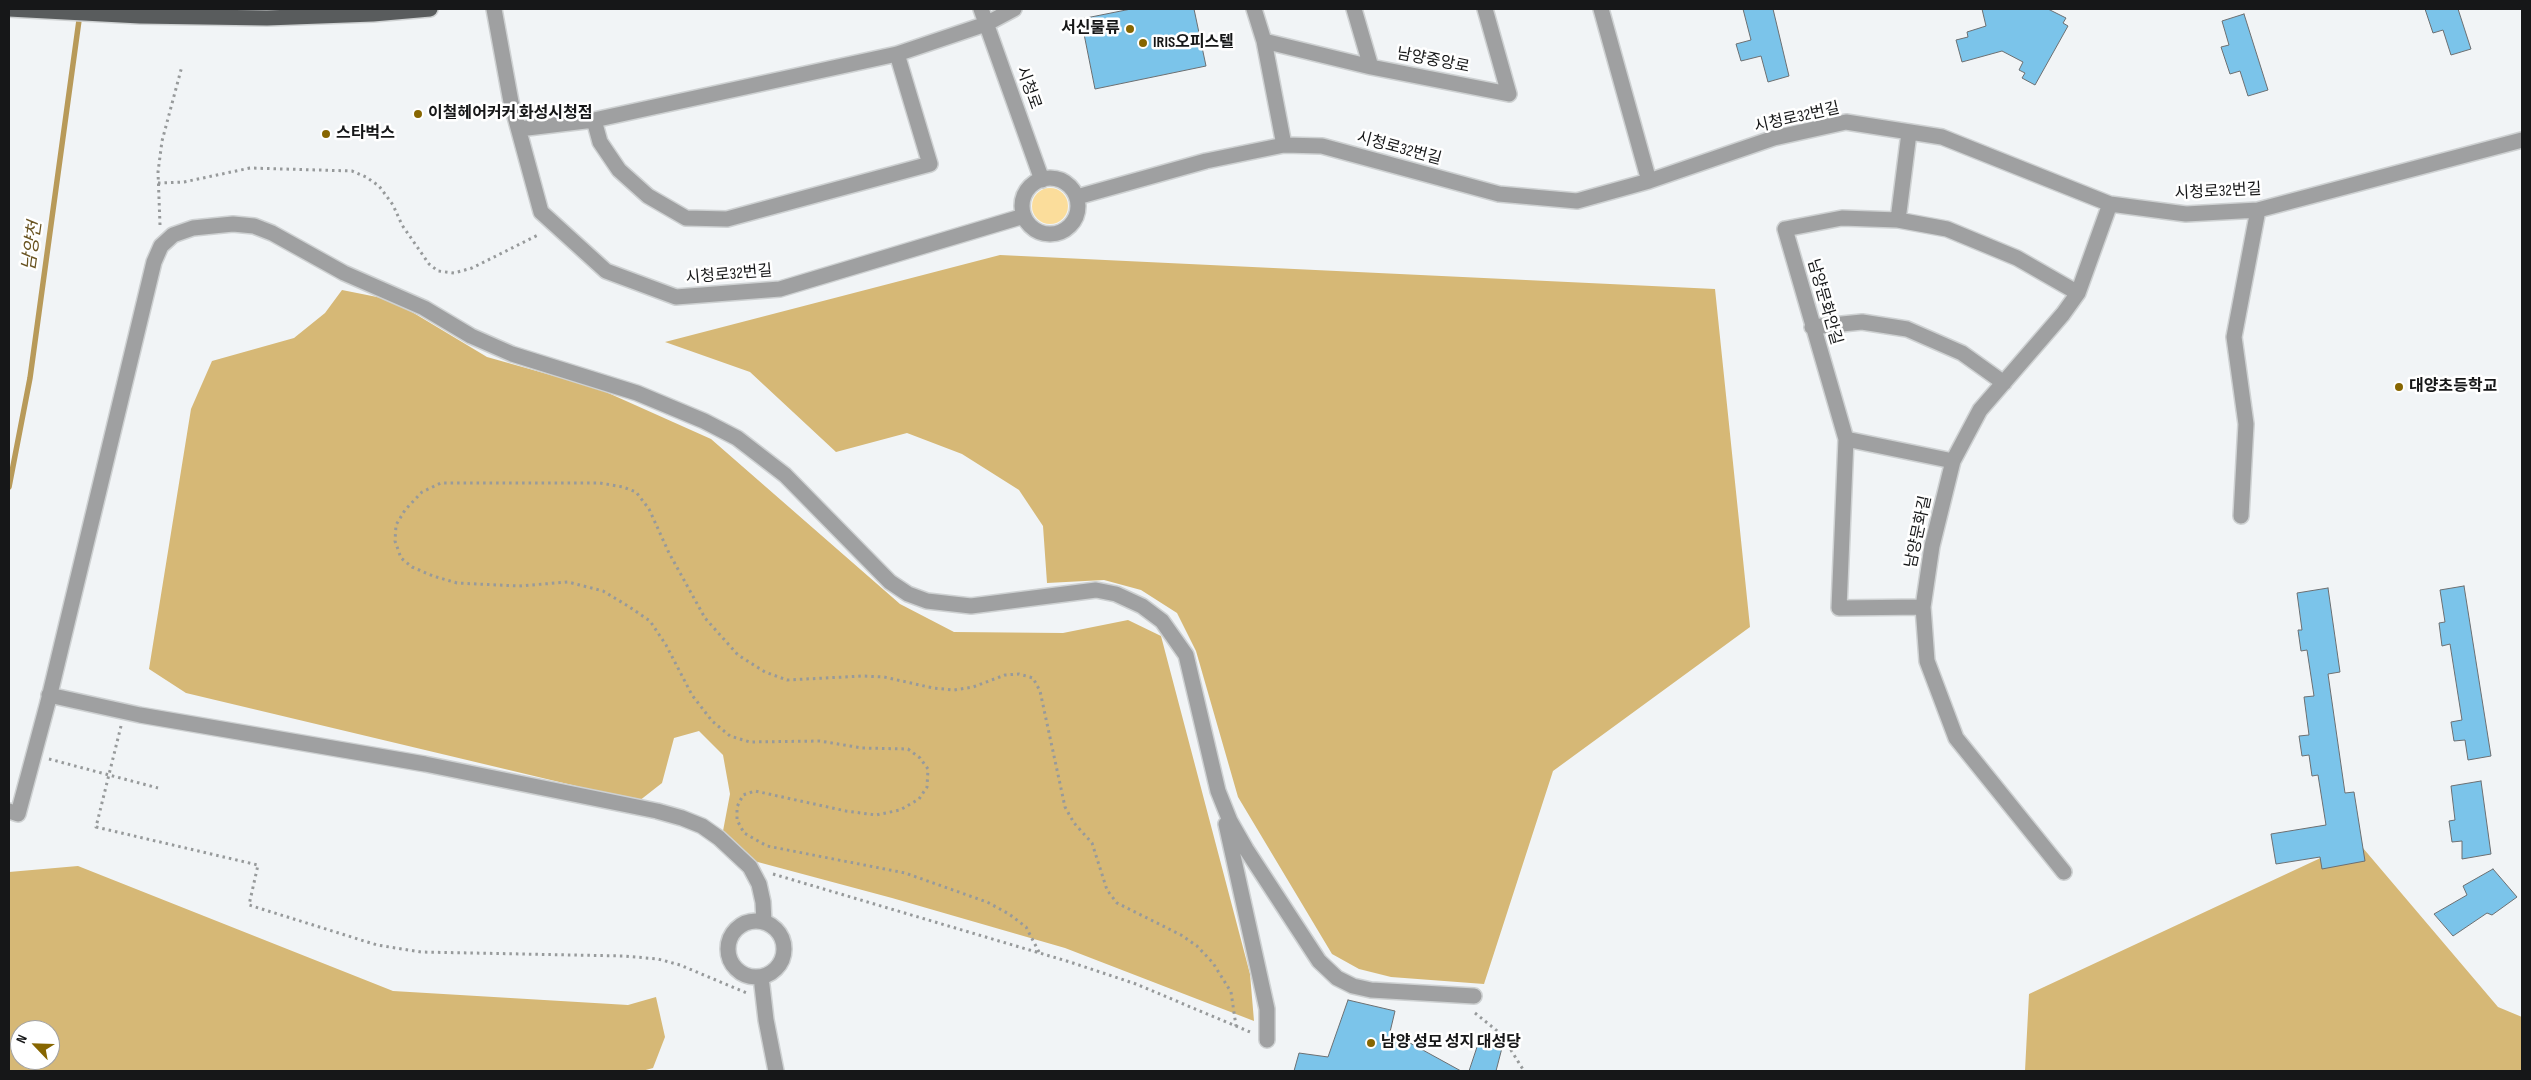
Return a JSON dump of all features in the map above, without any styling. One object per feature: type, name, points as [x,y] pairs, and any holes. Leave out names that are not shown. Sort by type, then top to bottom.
[{"type":"main road","points":[[9,9],[140,16],[266,18],[430,9]]},
{"type":"street","name":"시청로32번길","points":[[494,9],[511,102],[541,212],[606,271],[676,298],[780,289],[1024,216]]},
{"type":"street","name":"시청로","points":[[981,9],[1042,180]]},
{"type":"street","points":[[519,129],[594,120],[897,54],[986,24],[1014,9]]},
{"type":"street","points":[[1254,9],[1264,41],[1284,145]]},
{"type":"street","points":[[1354,9],[1371,67]]},
{"type":"street","name":"남양중앙로","points":[[1264,41],[1371,67],[1509,94],[1485,9]]},
{"type":"street","points":[[1601,9],[1650,181]]},
{"type":"street","points":[[594,120],[600,142],[619,170],[648,196],[686,218],[727,219],[930,164],[897,54]]},
{"type":"street","name":"시청로32번길","points":[[1077,197],[1206,161],[1284,145],[1322,146],[1499,194],[1577,201],[1650,181],[1774,138],[1846,122],[1942,137],[2110,204],[2186,214],[2258,210],[2522,140]]},
{"type":"street","points":[[1898,220],[1909,133]]},
{"type":"street","points":[[1059,179],[1067,183],[1077,197],[1078,206],[1072,224],[1055,233],[1046,234],[1037,230],[1024,216],[1024,198],[1028,190],[1042,180],[1059,179]]},
{"type":"street","name":"남양문화길","points":[[2064,872],[1956,738],[1927,661],[1923,607],[1932,546],[1952,461],[1980,410],[2063,314],[2078,293],[2110,204]]},
{"type":"street","points":[[2241,516],[2246,424],[2234,337],[2258,210]]},
{"type":"street","name":"남양문화안길","points":[[1923,607],[1839,608],[1846,439],[1785,229],[1842,218],[1898,220],[1947,229],[2018,258],[2078,293]]},
{"type":"street","points":[[9,811],[18,814],[34,755],[154,262],[161,246],[173,235],[193,228],[233,224],[254,226],[272,233],[344,273],[424,308],[471,336],[512,354],[637,393],[704,421],[737,438],[760,453],[786,475],[890,582],[908,594],[926,601],[971,606],[1096,590],[1116,594],[1142,606],[1162,621],[1176,638],[1186,655],[1267,1010],[1267,1040]]},
{"type":"street","points":[[1812,327],[1862,322],[1907,329],[1962,353],[2004,383]]},
{"type":"street","points":[[1846,439],[1952,461]]},
{"type":"street","points":[[49,695],[125,712],[425,764],[657,811],[702,826],[719,838],[750,867],[758,884],[763,902],[764,922]]},
{"type":"street","points":[[1218,791],[1230,821],[1246,849],[1319,961],[1337,978],[1353,986],[1371,990],[1472,1003]]},
{"type":"street","points":[[764,922],[779,932],[784,950],[777,968],[761,977],[752,977],[736,968],[731,961],[729,943],[738,928],[746,923],[764,922]]},
{"type":"street","points":[[761,977],[776,1071]]},
{"type":"path","points":[[161,246],[158,183],[162,141],[182,66]]},
{"type":"path","points":[[158,183],[184,182],[250,168],[352,171],[366,177],[379,186],[393,205],[402,225],[429,264],[438,271],[454,273],[472,268],[538,235]]},
{"type":"path","points":[[1040,952],[1026,928],[987,902],[905,873],[767,846],[744,833],[737,820],[737,807],[743,795],[755,791],[846,811],[876,815],[900,810],[919,799],[927,787],[928,769],[920,758],[908,749],[862,748],[820,741],[750,742],[730,736],[712,721],[692,695],[666,645],[650,621],[603,591],[568,582],[519,586],[457,583],[433,576],[412,566],[401,558],[395,542],[396,525],[405,510],[422,492],[441,483],[600,483],[623,487],[636,492],[649,509],[668,553],[705,618],[738,655],[765,672],[787,680],[863,676],[884,677],[933,688],[954,690],[973,687],[1005,675],[1018,674],[1032,678],[1040,691],[1066,807],[1074,823],[1092,843],[1107,890],[1117,903],[1181,935],[1197,946],[1213,963],[1231,992],[1236,1026]]},
{"type":"path","points":[[125,712],[96,827],[258,864],[249,905],[378,945],[420,952],[624,956],[658,959],[710,977],[764,1000]]},
{"type":"path","points":[[34,755],[158,788]]},
{"type":"path","points":[[750,867],[1040,952],[1136,984],[1267,1040]]},
{"type":"path","points":[[1472,1003],[1500,1034],[1524,1071]]},
{"type":"shaded area","points":[[1050,188],[1063,193],[1068,206],[1063,219],[1050,224],[1037,219],[1032,206],[1037,193]]},
{"type":"shaded area","points":[[1000,255],[1715,289],[1750,627],[1553,771],[1484,984],[1391,977],[1359,969],[1332,954],[1238,797],[1196,651],[1177,613],[1141,590],[1104,580],[1047,583],[1043,526],[1019,490],[962,454],[907,433],[836,452],[750,372],[665,342]]},
{"type":"shaded area","points":[[342,290],[392,300],[487,357],[597,388],[711,439],[900,604],[954,632],[1063,633],[1128,620],[1161,636],[1250,974],[1254,1021],[1065,948],[892,898],[754,861],[723,831],[730,794],[723,755],[699,731],[674,738],[662,783],[639,801],[186,693],[149,669],[191,409],[212,361],[294,338],[325,313]]},
{"type":"shaded area","points":[[2357,841],[2498,1007],[2522,1017],[2522,1071],[2025,1071],[2029,994]]},
{"type":"shaded area","points":[[78,866],[393,991],[628,1005],[656,997],[665,1037],[653,1068],[642,1071],[9,1071],[9,872]]},
{"type":"building","name":"IRIS오피스텔","points":[[1131,9],[1194,9],[1206,66],[1095,89],[1081,19]]},
{"type":"building","points":[[1743,9],[1773,9],[1789,76],[1768,82],[1761,56],[1741,61],[1736,44],[1751,40]]},
{"type":"building","points":[[1982,9],[2048,9],[2066,18],[2063,23],[2068,26],[2035,85],[2022,78],[2025,73],[2019,70],[2023,62],[2002,51],[1962,62],[1956,40],[1968,37],[1967,32],[1986,26]]},
{"type":"building","points":[[2425,9],[2458,9],[2471,49],[2451,55],[2443,30],[2433,33]]},
{"type":"building","points":[[2244,14],[2268,90],[2248,96],[2240,71],[2230,74],[2221,47],[2229,45],[2222,21]]},
{"type":"building","points":[[2464,586],[2491,756],[2468,760],[2465,740],[2454,741],[2451,722],[2462,720],[2450,644],[2442,646],[2439,623],[2445,622],[2440,590]]},
{"type":"building","points":[[2328,588],[2340,672],[2328,674],[2345,793],[2354,792],[2365,861],[2322,869],[2320,857],[2276,864],[2271,834],[2326,825],[2318,775],[2312,776],[2309,755],[2302,756],[2299,736],[2309,735],[2304,697],[2314,696],[2307,650],[2301,651],[2298,630],[2302,630],[2297,593]]},
{"type":"building","points":[[2481,781],[2491,854],[2462,859],[2462,841],[2452,842],[2449,821],[2455,820],[2451,786]]},
{"type":"building","points":[[2493,869],[2517,897],[2492,915],[2487,913],[2453,936],[2434,914],[2467,895],[2463,886]]},
{"type":"building","name":"남양 성모 성지 대성당","points":[[1348,1000],[1395,1011],[1390,1032],[1461,1071],[1294,1071],[1299,1053],[1328,1057]]},
{"type":"building","name":"남양 성모 성지 대성당","points":[[1479,1041],[1503,1044],[1496,1071],[1469,1071]]},
{"type":"waterway","name":"남양천","points":[[9,487],[30,378],[80,13]]},
{"type":"place","name":"서신물류","points":[[1130,29]]},
{"type":"place","name":"IRIS오피스텔","points":[[1143,43]]},
{"type":"place","name":"이철헤어커커 화성시청점","points":[[418,114]]},
{"type":"place","name":"스타벅스","points":[[326,134]]},
{"type":"place","name":"대양초등학교","points":[[2399,387]]},
{"type":"place","name":"남양 성모 성지 대성당","points":[[1371,1043]]}]
